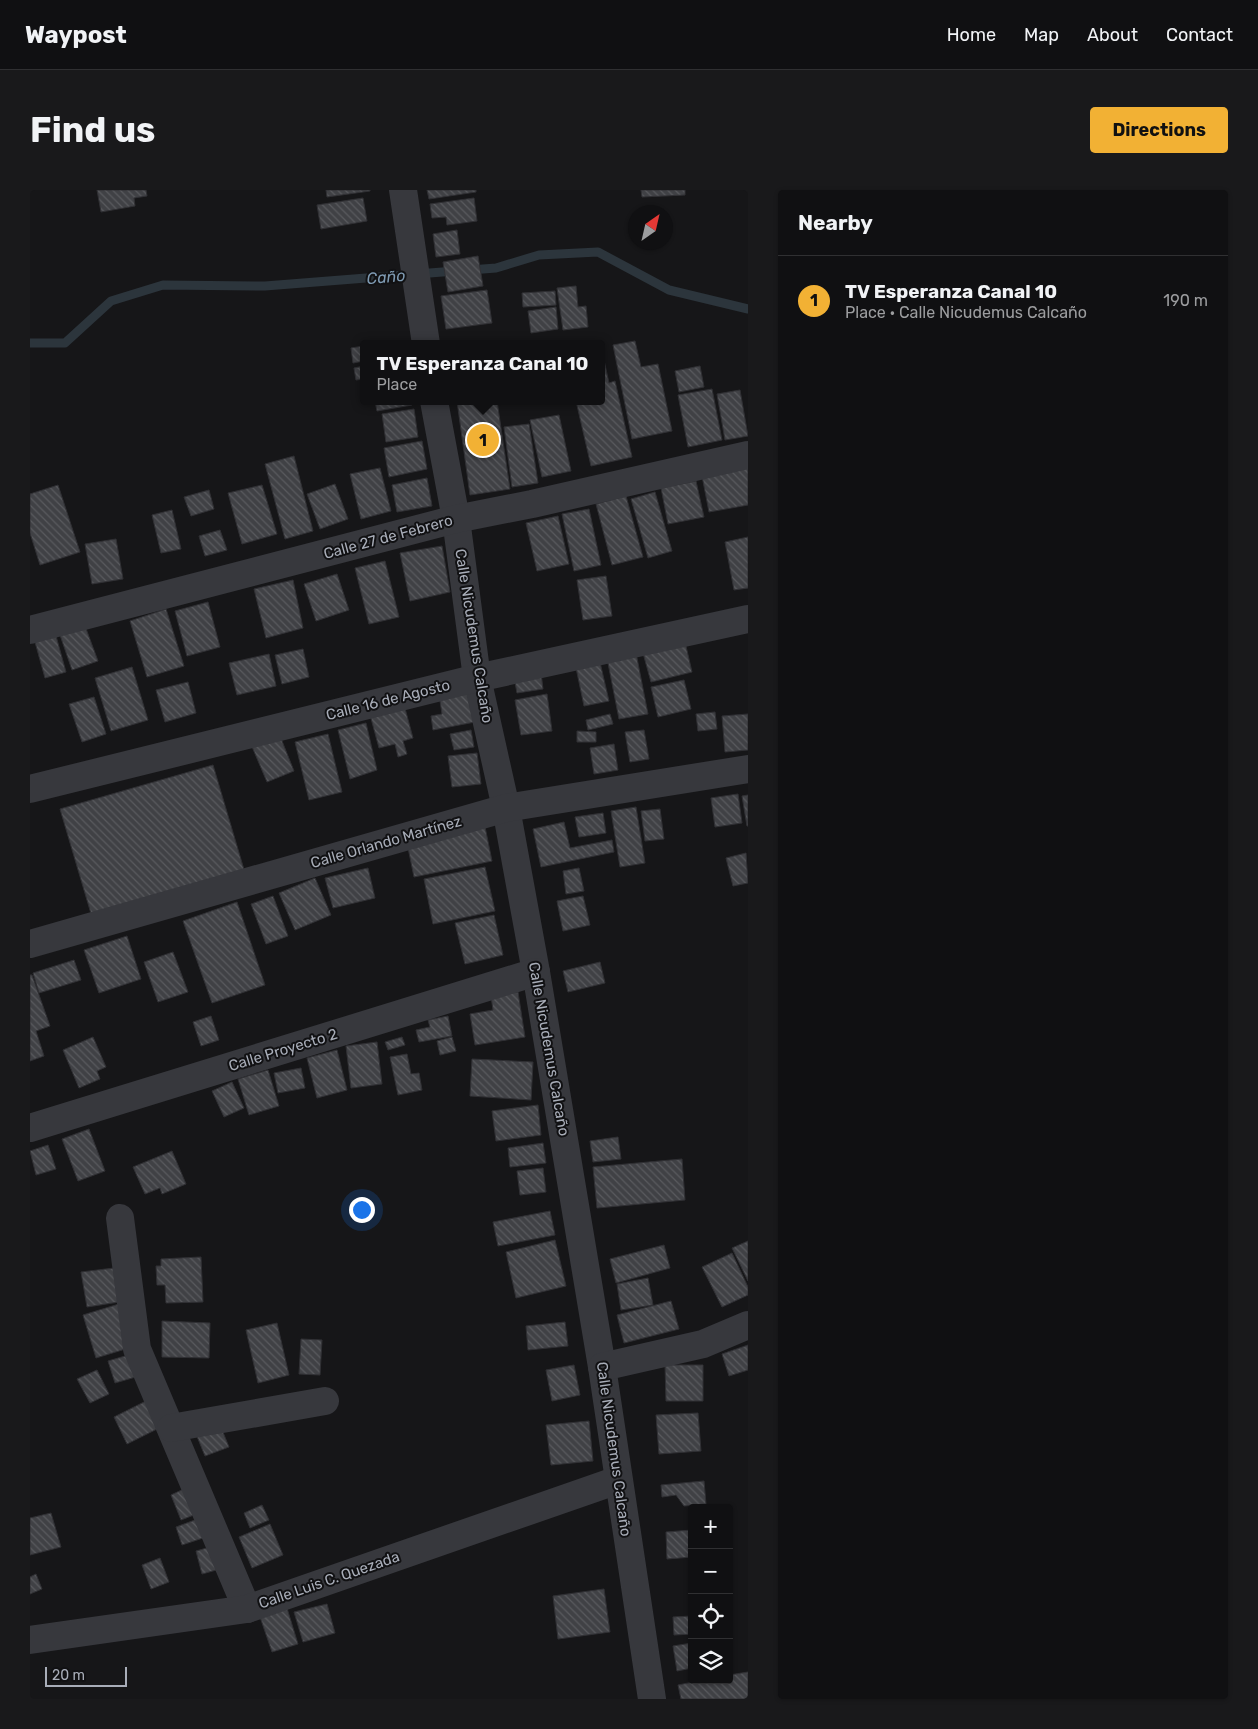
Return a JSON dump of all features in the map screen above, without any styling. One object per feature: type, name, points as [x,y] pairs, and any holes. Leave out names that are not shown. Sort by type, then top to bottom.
[{"type":"street","points":[[403,190],[425,340]]},
{"type":"street","name":"Calle Nicudemus Calcaño","points":[[435,405],[456,519],[477,678],[506,808],[536,972],[602,1367],[652,1699]]},
{"type":"street","name":"Calle 27 de Febrero","points":[[30,630],[456,519],[532,504],[748,455]]},
{"type":"street","name":"Calle 16 de Agosto","points":[[30,789],[477,678],[748,620]]},
{"type":"street","name":"Calle Orlando Martínez","points":[[30,944],[506,808],[748,769]]},
{"type":"street","name":"Calle Proyecto 2","points":[[30,1128],[536,972]]},
{"type":"street","points":[[120,1218],[137,1348],[246,1609]]},
{"type":"street","points":[[602,1367],[703,1344],[748,1324]]},
{"type":"street","points":[[171,1428],[325,1401]]},
{"type":"street","name":"Calle Luis C. Quezada","points":[[30,1640],[246,1609],[618,1480]]},
{"type":"building","points":[[97,190],[146,190],[147,196],[134,198],[135,206],[101,212]]},
{"type":"building","points":[[326,190],[370,190],[370,191],[327,197]]},
{"type":"building","points":[[427,190],[476,190],[476,192],[429,199]]},
{"type":"building","points":[[641,190],[685,190],[685,195],[642,197]]},
{"type":"building","points":[[363,198],[367,221],[321,229],[317,205]]},
{"type":"building","points":[[474,198],[477,221],[447,225],[446,217],[432,218],[430,204]]},
{"type":"building","points":[[457,230],[460,254],[436,257],[433,234]]},
{"type":"building","points":[[478,256],[483,286],[448,292],[443,262]]},
{"type":"building","points":[[576,286],[578,307],[586,306],[588,327],[563,330],[557,288]]},
{"type":"building","points":[[487,290],[492,323],[446,329],[441,296]]},
{"type":"building","points":[[555,291],[556,305],[523,307],[522,293]]},
{"type":"building","points":[[556,307],[558,329],[531,333],[528,311]]},
{"type":"building","points":[[635,341],[641,367],[658,364],[672,431],[632,439],[613,345]]},
{"type":"building","points":[[360,347],[360,362],[353,363],[351,348]]},
{"type":"building","points":[[605,365],[609,383],[615,381],[632,457],[591,466],[577,405],[605,405]]},
{"type":"building","points":[[700,366],[704,387],[679,392],[675,371]]},
{"type":"building","points":[[360,367],[360,380],[356,380],[354,368]]},
{"type":"building","points":[[712,389],[722,440],[688,447],[678,395]]},
{"type":"building","points":[[740,390],[748,436],[725,440],[717,394]]},
{"type":"building","points":[[376,405],[412,405],[377,411]]},
{"type":"building","points":[[458,405],[498,405],[510,489],[470,495]]},
{"type":"building","points":[[414,409],[418,437],[386,442],[382,414]]},
{"type":"building","points":[[559,415],[571,471],[542,477],[530,420]]},
{"type":"building","points":[[529,424],[538,483],[512,487],[504,427]]},
{"type":"building","points":[[422,441],[427,469],[389,477],[384,448]]},
{"type":"building","points":[[294,456],[313,531],[285,539],[265,464]]},
{"type":"building","points":[[380,468],[391,511],[361,519],[350,474]]},
{"type":"building","points":[[748,468],[748,505],[709,512],[702,476]]},
{"type":"building","points":[[427,478],[432,506],[397,512],[392,485]]},
{"type":"building","points":[[696,481],[704,517],[668,524],[661,488]]},
{"type":"building","points":[[335,484],[348,519],[320,529],[307,494]]},
{"type":"building","points":[[58,485],[80,552],[40,565],[30,533],[30,494]]},
{"type":"building","points":[[262,485],[277,534],[242,544],[228,493]]},
{"type":"building","points":[[209,490],[214,509],[191,516],[184,497]]},
{"type":"building","points":[[655,492],[672,551],[648,558],[631,499]]},
{"type":"building","points":[[626,496],[643,557],[612,565],[596,504]]},
{"type":"building","points":[[589,509],[601,565],[574,571],[562,514]]},
{"type":"building","points":[[172,510],[181,549],[161,553],[152,515]]},
{"type":"building","points":[[558,516],[569,564],[537,571],[526,523]]},
{"type":"building","points":[[220,530],[227,550],[205,556],[199,536]]},
{"type":"building","points":[[748,537],[748,588],[734,590],[725,542]]},
{"type":"building","points":[[116,539],[123,579],[92,584],[85,544]]},
{"type":"building","points":[[442,546],[450,592],[410,601],[400,553]]},
{"type":"building","points":[[385,561],[399,617],[369,624],[355,568]]},
{"type":"building","points":[[337,574],[349,610],[316,621],[304,584]]},
{"type":"building","points":[[606,576],[612,616],[583,620],[577,580]]},
{"type":"building","points":[[293,580],[303,628],[266,638],[254,589]]},
{"type":"building","points":[[208,602],[220,647],[187,656],[175,611]]},
{"type":"building","points":[[166,609],[184,666],[147,677],[130,621]]},
{"type":"building","points":[[85,626],[98,661],[72,670],[60,635]]},
{"type":"building","points":[[56,636],[66,672],[45,678],[35,642]]},
{"type":"building","points":[[685,642],[692,672],[651,682],[643,653]]},
{"type":"building","points":[[303,649],[309,677],[282,684],[275,655]]},
{"type":"building","points":[[636,653],[648,714],[619,719],[607,658]]},
{"type":"building","points":[[269,654],[276,686],[237,695],[229,663]]},
{"type":"building","points":[[599,658],[609,701],[584,706],[575,663]]},
{"type":"building","points":[[132,667],[148,720],[111,731],[95,678]]},
{"type":"building","points":[[541,673],[543,689],[517,693],[514,677]]},
{"type":"building","points":[[684,680],[691,709],[658,717],[651,687]]},
{"type":"building","points":[[188,682],[196,713],[165,722],[156,690]]},
{"type":"building","points":[[470,689],[475,722],[433,730],[431,716],[442,714],[439,694]]},
{"type":"building","points":[[547,694],[552,731],[521,735],[515,700]]},
{"type":"building","points":[[94,697],[106,734],[82,742],[69,704]]},
{"type":"building","points":[[403,701],[413,738],[403,741],[407,754],[398,757],[395,744],[379,748],[369,711]]},
{"type":"building","points":[[715,712],[717,729],[698,731],[696,714]]},
{"type":"building","points":[[610,714],[613,724],[588,730],[586,720]]},
{"type":"building","points":[[748,714],[748,750],[725,752],[722,716]]},
{"type":"building","points":[[366,723],[377,770],[350,779],[338,730]]},
{"type":"building","points":[[471,730],[474,747],[454,750],[450,734]]},
{"type":"building","points":[[644,730],[649,759],[630,762],[625,732]]},
{"type":"building","points":[[278,731],[294,771],[267,782],[250,742]]},
{"type":"building","points":[[577,731],[596,732],[596,742],[577,742]]},
{"type":"building","points":[[328,734],[342,792],[309,800],[295,742]]},
{"type":"building","points":[[614,744],[618,770],[594,774],[590,748]]},
{"type":"building","points":[[477,753],[481,784],[452,787],[448,756]]},
{"type":"building","points":[[213,765],[245,873],[92,917],[60,809]]},
{"type":"building","points":[[738,794],[742,823],[715,827],[711,798]]},
{"type":"building","points":[[748,795],[748,826],[747,826],[742,796]]},
{"type":"building","points":[[636,807],[645,863],[620,867],[611,811]]},
{"type":"building","points":[[660,809],[664,839],[645,841],[641,811]]},
{"type":"building","points":[[603,813],[606,833],[579,837],[575,817]]},
{"type":"building","points":[[484,822],[492,861],[414,877],[406,838]]},
{"type":"building","points":[[564,822],[570,848],[612,840],[614,852],[541,867],[533,829]]},
{"type":"building","points":[[746,853],[748,883],[733,886],[726,858]]},
{"type":"building","points":[[485,867],[495,911],[433,924],[424,879]]},
{"type":"building","points":[[368,868],[375,898],[333,908],[325,878]]},
{"type":"building","points":[[579,868],[584,891],[566,894],[563,871]]},
{"type":"building","points":[[315,878],[331,915],[295,930],[279,893]]},
{"type":"building","points":[[273,896],[288,936],[266,944],[251,904]]},
{"type":"building","points":[[583,896],[590,925],[563,931],[557,901]]},
{"type":"building","points":[[237,902],[265,985],[212,1003],[183,921]]},
{"type":"building","points":[[494,915],[503,955],[465,964],[455,923]]},
{"type":"building","points":[[127,936],[141,979],[99,993],[84,950]]},
{"type":"building","points":[[173,952],[188,992],[158,1002],[144,962]]},
{"type":"building","points":[[74,960],[81,980],[39,993],[33,973]]},
{"type":"building","points":[[600,962],[605,983],[568,992],[563,971]]},
{"type":"building","points":[[30,975],[32,975],[50,1026],[36,1031],[44,1056],[30,1061]]},
{"type":"building","points":[[518,992],[525,1037],[475,1045],[470,1014],[493,1010],[491,996]]},
{"type":"building","points":[[211,1016],[219,1040],[201,1046],[193,1022]]},
{"type":"building","points":[[448,1016],[452,1036],[419,1042],[416,1030],[430,1027],[428,1020]]},
{"type":"building","points":[[93,1037],[106,1067],[97,1071],[100,1079],[79,1088],[63,1050]]},
{"type":"building","points":[[402,1037],[405,1045],[388,1050],[385,1042]]},
{"type":"building","points":[[452,1037],[456,1051],[440,1055],[437,1041]]},
{"type":"building","points":[[377,1042],[382,1084],[351,1088],[346,1046]]},
{"type":"building","points":[[337,1050],[347,1090],[317,1098],[307,1058]]},
{"type":"building","points":[[407,1054],[411,1074],[419,1073],[422,1090],[398,1095],[390,1057]]},
{"type":"building","points":[[472,1059],[533,1062],[531,1100],[470,1096]]},
{"type":"building","points":[[301,1068],[305,1088],[278,1093],[274,1073]]},
{"type":"building","points":[[268,1070],[279,1106],[249,1115],[238,1079]]},
{"type":"building","points":[[232,1082],[244,1108],[224,1117],[212,1091]]},
{"type":"building","points":[[538,1105],[541,1135],[496,1141],[492,1111]]},
{"type":"building","points":[[89,1129],[105,1171],[78,1181],[62,1139]]},
{"type":"building","points":[[618,1137],[621,1159],[593,1162],[590,1141]]},
{"type":"building","points":[[543,1143],[546,1163],[510,1167],[508,1148]]},
{"type":"building","points":[[48,1145],[56,1169],[36,1175],[30,1151]]},
{"type":"building","points":[[172,1151],[186,1184],[162,1194],[160,1188],[145,1194],[133,1167]]},
{"type":"building","points":[[682,1159],[685,1200],[597,1208],[593,1167]]},
{"type":"building","points":[[543,1168],[546,1192],[520,1195],[517,1171]]},
{"type":"building","points":[[550,1211],[555,1235],[498,1246],[493,1222]]},
{"type":"building","points":[[555,1240],[566,1286],[516,1298],[506,1252]]},
{"type":"building","points":[[748,1241],[748,1281],[732,1248]]},
{"type":"building","points":[[664,1245],[670,1268],[616,1283],[610,1259]]},
{"type":"building","points":[[732,1253],[748,1287],[748,1295],[722,1307],[702,1267]]},
{"type":"building","points":[[201,1257],[203,1302],[166,1303],[165,1285],[157,1285],[156,1266],[161,1266],[161,1259]]},
{"type":"building","points":[[114,1268],[119,1302],[87,1307],[81,1272]]},
{"type":"building","points":[[648,1278],[653,1305],[621,1310],[617,1284]]},
{"type":"building","points":[[671,1301],[679,1329],[624,1343],[617,1315]]},
{"type":"building","points":[[119,1304],[132,1347],[96,1358],[83,1315]]},
{"type":"building","points":[[162,1321],[210,1323],[209,1358],[162,1357]]},
{"type":"building","points":[[565,1322],[568,1346],[528,1350],[526,1326]]},
{"type":"building","points":[[277,1323],[289,1375],[258,1383],[246,1330]]},
{"type":"building","points":[[301,1339],[322,1340],[320,1375],[299,1374]]},
{"type":"building","points":[[748,1345],[748,1370],[729,1376],[722,1354]]},
{"type":"building","points":[[132,1354],[139,1376],[115,1383],[108,1361]]},
{"type":"building","points":[[574,1365],[580,1395],[552,1401],[546,1370]]},
{"type":"building","points":[[665,1365],[703,1365],[703,1401],[666,1401]]},
{"type":"building","points":[[97,1370],[109,1394],[90,1403],[77,1379]]},
{"type":"building","points":[[150,1399],[163,1426],[127,1444],[114,1417]]},
{"type":"building","points":[[698,1413],[701,1451],[659,1454],[656,1415]]},
{"type":"building","points":[[589,1421],[593,1461],[551,1465],[546,1425]]},
{"type":"building","points":[[220,1425],[229,1447],[205,1456],[196,1434]]},
{"type":"building","points":[[704,1481],[706,1504],[688,1504],[684,1506],[676,1495],[662,1497],[661,1485]]},
{"type":"building","points":[[188,1487],[199,1513],[181,1520],[171,1495]]},
{"type":"building","points":[[262,1505],[269,1520],[250,1528],[244,1513]]},
{"type":"building","points":[[51,1513],[61,1547],[30,1555],[30,1518]]},
{"type":"building","points":[[203,1517],[209,1536],[182,1545],[176,1527]]},
{"type":"building","points":[[270,1524],[283,1555],[252,1568],[239,1537]]},
{"type":"building","points":[[688,1530],[688,1557],[667,1559],[666,1532]]},
{"type":"building","points":[[214,1546],[220,1569],[202,1574],[196,1551]]},
{"type":"building","points":[[160,1558],[169,1582],[151,1589],[142,1565]]},
{"type":"building","points":[[36,1574],[42,1589],[30,1594],[30,1577]]},
{"type":"building","points":[[604,1589],[610,1632],[558,1639],[553,1596]]},
{"type":"building","points":[[327,1604],[335,1633],[303,1642],[294,1612]]},
{"type":"building","points":[[286,1605],[298,1644],[272,1652],[259,1614]]},
{"type":"building","points":[[688,1616],[688,1634],[674,1635],[673,1617]]},
{"type":"building","points":[[688,1644],[688,1669],[677,1671],[673,1646]]},
{"type":"building","points":[[748,1672],[748,1699],[681,1699],[678,1685],[688,1683],[733,1684],[733,1674]]},
{"type":"waterway","name":"Caño","points":[[470,270],[496,268],[539,255],[598,252],[669,290],[748,309]]},
{"type":"waterway","name":"Caño","points":[[30,343],[65,343],[111,301],[163,285],[265,286],[455,271]]},
{"type":"place","name":"TV Esperanza Canal 10","points":[[483,440]]}]
